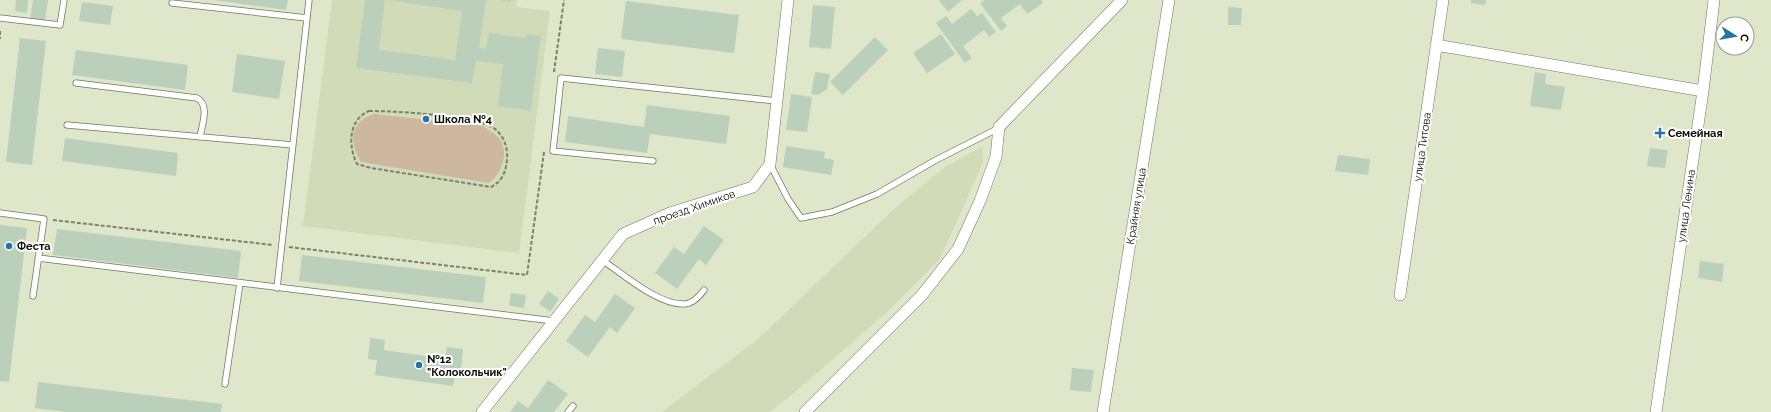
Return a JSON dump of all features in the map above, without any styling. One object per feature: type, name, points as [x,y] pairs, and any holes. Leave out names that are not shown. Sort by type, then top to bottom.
[{"type":"street","points":[[770,164],[788,0]]},
{"type":"street","points":[[805,412],[922,295],[958,249],[980,201],[996,158],[999,127],[1122,0]]},
{"type":"street","name":"Крайняя улица","points":[[1103,412],[1169,0]]},
{"type":"street","name":"улица Титова","points":[[1400,295],[1443,0]]},
{"type":"street","name":"улица Ленина","points":[[1656,412],[1703,91],[1714,0]]},
{"type":"street","points":[[1436,45],[1703,91]]},
{"type":"street","name":"проезд Химиков","points":[[482,412],[623,234],[670,213],[753,187],[770,164]]},
{"type":"lane","points":[[0,18],[60,25],[64,0]]},
{"type":"lane","points":[[277,288],[309,0]]},
{"type":"lane","points":[[172,3],[307,18]]},
{"type":"lane","points":[[653,161],[554,151],[561,78],[777,101]]},
{"type":"lane","points":[[76,82],[198,98],[203,101],[205,106],[200,137]]},
{"type":"lane","points":[[67,126],[293,146]]},
{"type":"lane","points":[[770,164],[788,199],[801,218],[832,212],[877,194],[934,160],[999,127]]},
{"type":"lane","points":[[0,213],[44,219],[32,296]]},
{"type":"lane","points":[[38,258],[554,321]]},
{"type":"lane","points":[[602,260],[655,296],[673,302],[685,304],[698,300],[704,290]]},
{"type":"lane","points":[[226,384],[240,283]]},
{"type":"lane","points":[[568,412],[574,406]]},
{"type":"path","points":[[553,79],[564,0]]},
{"type":"path","points":[[0,31],[0,39]]},
{"type":"path","points":[[368,111],[466,119],[495,129],[504,141],[507,154],[506,166],[502,178],[491,187],[371,168],[357,164],[352,155],[351,144],[352,130],[359,116],[368,111]]},
{"type":"path","points":[[54,220],[527,275],[544,149]]},
{"type":"shaded area","name":"Школа №4","points":[[332,0],[517,0],[516,7],[550,11],[519,253],[303,226]]},
{"type":"shaded area","points":[[374,114],[483,126],[496,135],[501,141],[504,153],[501,167],[489,183],[361,162],[354,147],[354,134],[356,127],[360,122]]},
{"type":"shaded area","points":[[983,146],[983,163],[940,259],[885,314],[788,398],[769,412],[662,412],[758,339],[895,208],[945,167]]},
{"type":"building","points":[[16,0],[28,0],[27,13],[15,11]]},
{"type":"building","points":[[33,0],[48,0],[45,21],[30,19]]},
{"type":"building","points":[[213,0],[288,0],[286,10]]},
{"type":"building","points":[[365,0],[385,0],[379,50],[455,60],[462,11],[388,0],[486,0],[479,48],[486,49],[489,33],[526,38],[527,34],[541,36],[531,111],[498,106],[503,64],[476,61],[472,83],[356,68]]},
{"type":"building","points":[[500,0],[511,0],[511,2]]},
{"type":"building","points":[[939,0],[962,0],[948,12]]},
{"type":"building","points":[[985,0],[1041,0],[1043,3],[1027,14],[1020,4],[1001,18],[1007,26],[1001,31],[980,3]]},
{"type":"building","points":[[1471,0],[1486,0],[1485,5],[1471,3]]},
{"type":"building","points":[[626,1],[739,15],[734,53],[621,39]]},
{"type":"building","points":[[82,2],[113,6],[110,25],[79,21]]},
{"type":"building","points":[[813,5],[835,7],[831,49],[809,47]]},
{"type":"building","points":[[1228,7],[1242,8],[1241,25],[1228,25]]},
{"type":"building","points":[[971,9],[977,16],[982,13],[996,32],[989,37],[984,30],[963,46],[972,58],[965,63],[936,23],[946,16],[952,24]]},
{"type":"building","points":[[941,34],[955,54],[927,73],[913,53]]},
{"type":"building","points":[[875,37],[888,50],[843,95],[830,82]]},
{"type":"building","points":[[20,38],[46,41],[32,165],[6,162]]},
{"type":"building","points":[[598,48],[625,51],[622,77],[595,74]]},
{"type":"building","points":[[76,50],[188,65],[185,90],[72,75]]},
{"type":"building","points":[[237,54],[285,61],[279,99],[232,92]]},
{"type":"building","points":[[815,72],[830,74],[827,89],[818,95],[811,94]]},
{"type":"building","points":[[1535,72],[1546,74],[1545,84],[1565,87],[1561,110],[1530,106]]},
{"type":"building","points":[[791,94],[812,97],[807,132],[786,130]]},
{"type":"building","points":[[647,105],[730,116],[726,144],[650,134],[647,153],[565,142],[568,116],[644,127]]},
{"type":"building","points":[[65,138],[178,153],[176,176],[62,161]]},
{"type":"building","points":[[786,146],[825,152],[824,158],[834,160],[831,175],[783,167]]},
{"type":"building","points":[[1650,148],[1668,150],[1665,168],[1647,166]]},
{"type":"building","points":[[1338,155],[1370,159],[1368,175],[1335,171]]},
{"type":"building","points":[[0,225],[27,228],[9,382],[0,381]]},
{"type":"building","points":[[704,226],[724,240],[706,265],[699,259],[677,289],[655,273],[674,247],[684,254]]},
{"type":"building","points":[[57,229],[241,251],[238,278],[53,255]]},
{"type":"building","points":[[302,255],[486,277],[483,303],[299,281]]},
{"type":"building","points":[[1700,261],[1724,264],[1722,282],[1698,278]]},
{"type":"building","points":[[548,291],[559,299],[550,312],[539,304]]},
{"type":"building","points":[[511,293],[526,295],[524,308],[509,306]]},
{"type":"building","points":[[615,294],[635,308],[617,333],[610,327],[588,357],[566,341],[585,315],[595,322]]},
{"type":"building","name":"№12 \"Колокольчик\"","points":[[370,338],[385,340],[384,350],[445,359],[447,347],[463,349],[461,370],[456,369],[453,386],[375,375],[377,360],[368,359]]},
{"type":"building","points":[[1072,368],[1094,370],[1091,392],[1070,390]]},
{"type":"building","points":[[548,380],[568,394],[554,412],[510,412],[518,401],[528,408]]},
{"type":"building","points":[[38,382],[222,404],[221,412],[65,412],[35,408]]},
{"type":"place","name":"Школа №4","points":[[426,119]]},
{"type":"place","name":"Семейная","points":[[1660,133]]},
{"type":"place","name":"Феста","points":[[9,246]]},
{"type":"place","name":"№12 \"Колокольчик\"","points":[[419,365]]}]
